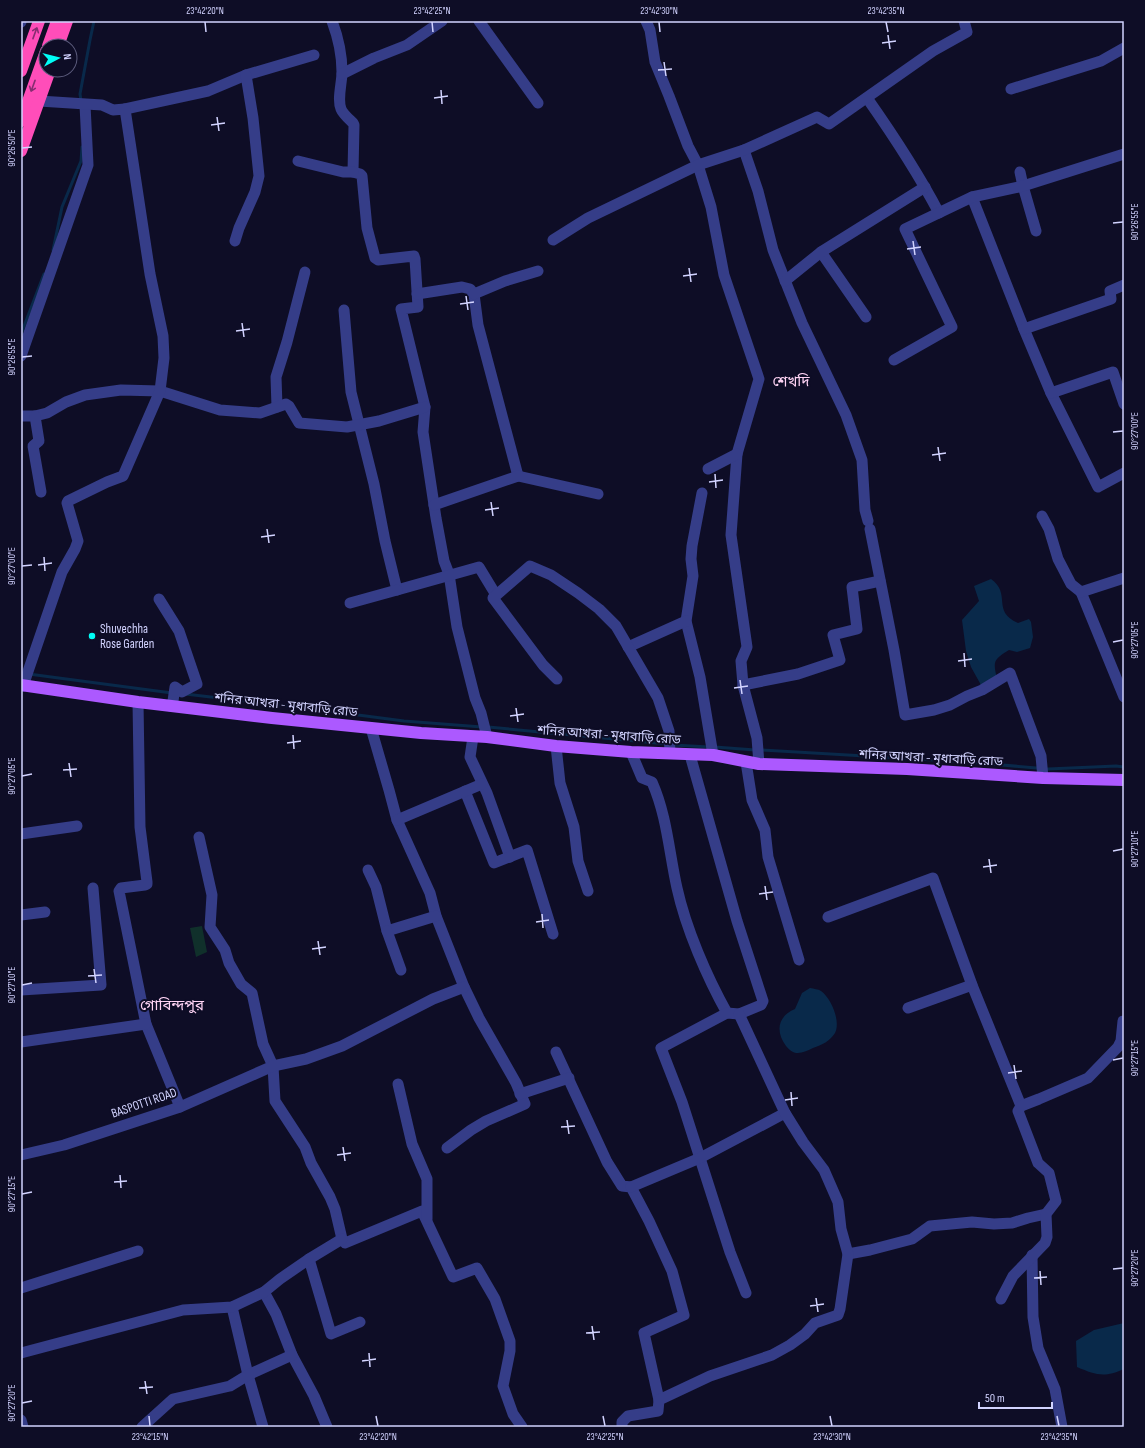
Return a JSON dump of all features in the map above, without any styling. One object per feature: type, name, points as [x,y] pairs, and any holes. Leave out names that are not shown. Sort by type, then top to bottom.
[{"type":"highway","points":[[21,71],[39,21]]},
{"type":"highway","points":[[61,38],[67,21]]},
{"type":"highway","points":[[51,38],[56,23]]},
{"type":"highway","points":[[21,121],[38,73]]},
{"type":"highway","points":[[21,150],[47,78]]},
{"type":"main road","name":"শনির আখরা - মৃধাবাড়ি রোড","points":[[23,683],[138,702],[171,703],[371,728],[487,737],[556,746],[631,752],[713,755],[746,762],[759,761],[907,770],[1043,775],[1124,780]]},
{"type":"street","points":[[332,21],[337,36],[342,74],[340,107],[341,111],[354,125],[353,172]]},
{"type":"street","points":[[342,74],[374,58],[407,45],[442,21]]},
{"type":"street","points":[[479,21],[538,103]]},
{"type":"street","points":[[646,21],[650,30],[655,62],[688,146],[698,165],[711,208],[724,275],[759,379],[737,454],[732,535],[747,647],[741,661],[743,685],[757,738],[759,761]]},
{"type":"street","points":[[553,240],[588,218],[698,165],[744,150],[817,117],[829,124],[933,51],[967,32],[964,21]]},
{"type":"street","points":[[1011,89],[1101,61],[1124,48]]},
{"type":"street","points":[[39,101],[102,105],[113,110],[125,109],[208,91],[246,75],[314,54]]},
{"type":"street","points":[[235,241],[239,228],[255,192],[259,176],[253,118],[246,75]]},
{"type":"street","points":[[867,98],[902,148],[939,213]]},
{"type":"street","points":[[21,356],[88,165],[82,104]]},
{"type":"street","points":[[23,683],[62,572],[78,541],[68,501],[123,476],[160,391],[164,358],[163,336],[150,274],[125,109]]},
{"type":"street","points":[[744,150],[758,191],[773,250],[802,323],[846,415],[862,460],[865,510],[894,650],[905,715],[934,710],[950,705],[982,690],[1010,673],[1041,756],[1043,775]]},
{"type":"street","points":[[894,360],[952,327],[905,229],[972,197],[1023,186],[1124,154]]},
{"type":"street","points":[[298,161],[343,172],[360,174],[362,176],[367,228],[375,258],[378,260],[414,256],[415,259],[418,307],[401,309],[425,407],[423,432],[434,505],[444,561],[449,574],[457,627],[475,698],[481,713],[487,737]]},
{"type":"street","points":[[1020,172],[1036,231]]},
{"type":"street","points":[[785,281],[821,252],[925,186]]},
{"type":"street","points":[[972,197],[1051,393],[1098,486],[1124,474]]},
{"type":"street","points":[[821,252],[866,317]]},
{"type":"street","points":[[474,294],[505,281],[538,271]]},
{"type":"street","points":[[277,407],[276,377],[288,342],[305,272]]},
{"type":"street","points":[[1024,329],[1111,299],[1110,291],[1124,285]]},
{"type":"street","points":[[417,294],[462,287],[470,289],[474,294],[478,325],[518,476]]},
{"type":"street","points":[[344,310],[351,392],[374,484],[384,541],[397,590]]},
{"type":"street","points":[[1051,393],[1112,372],[1124,404]]},
{"type":"street","points":[[21,416],[36,416],[47,413],[66,402],[86,395],[121,390],[160,391],[220,410],[260,413],[286,404],[289,406],[299,423],[347,427],[379,421],[425,407]]},
{"type":"street","points":[[36,416],[39,441],[34,446],[41,492]]},
{"type":"street","points":[[708,469],[737,454]]},
{"type":"street","points":[[434,505],[518,476],[598,494]]},
{"type":"street","points":[[702,493],[692,546],[691,559],[693,576],[686,621],[700,678],[713,755]]},
{"type":"street","points":[[1042,516],[1049,529],[1058,559],[1071,584],[1081,592],[1124,698]]},
{"type":"street","points":[[557,679],[531,650],[493,598],[530,566],[551,575],[578,593],[599,609],[616,626],[658,698],[669,732],[670,753]]},
{"type":"street","points":[[350,603],[449,574],[479,567],[496,595]]},
{"type":"street","points":[[1081,592],[1124,578]]},
{"type":"street","points":[[743,685],[798,674],[840,660],[833,635],[857,629],[852,587],[880,581]]},
{"type":"street","points":[[158,599],[178,631],[197,684],[182,692],[175,687],[171,703]]},
{"type":"street","points":[[628,647],[686,621]]},
{"type":"street","points":[[138,702],[140,827],[147,884],[124,887],[121,888],[120,891],[146,1024],[180,1106]]},
{"type":"street","points":[[371,728],[390,790],[397,820],[430,893],[436,916],[464,987],[479,1018],[516,1083],[525,1104],[486,1121],[446,1148]]},
{"type":"street","points":[[473,737],[470,757],[510,857]]},
{"type":"street","points":[[556,746],[560,783],[574,827],[578,861],[588,891]]},
{"type":"street","points":[[631,752],[642,778],[652,782],[658,795],[672,854],[677,888],[686,919],[714,988],[727,1013]]},
{"type":"street","points":[[690,755],[737,922],[763,1001],[761,1005],[739,1014],[727,1013],[661,1048],[682,1102],[730,1252],[746,1293]]},
{"type":"street","points":[[746,762],[752,800],[765,830],[768,857],[799,960]]},
{"type":"street","points":[[397,820],[482,784]]},
{"type":"street","points":[[465,791],[494,863],[527,850],[553,934]]},
{"type":"street","points":[[21,834],[77,826]]},
{"type":"street","points":[[199,837],[212,895],[210,927],[225,950],[229,963],[241,984],[252,993],[263,1044],[273,1066],[275,1101],[305,1147],[311,1163],[330,1197],[335,1209],[342,1239],[345,1243],[422,1211],[452,1277],[477,1268],[495,1299],[510,1341],[510,1351],[503,1386],[513,1414],[522,1427]]},
{"type":"street","points":[[368,870],[376,887],[387,931],[400,970]]},
{"type":"street","points":[[828,917],[933,878],[972,985],[1021,1106]]},
{"type":"street","points":[[21,990],[101,985],[93,888]]},
{"type":"street","points":[[21,915],[45,912]]},
{"type":"street","points":[[387,931],[436,916]]},
{"type":"street","points":[[908,1008],[972,985]]},
{"type":"street","name":"BASPOTTI ROAD","points":[[21,1156],[64,1145],[180,1106],[273,1066],[306,1059],[342,1046],[433,999],[464,987]]},
{"type":"street","points":[[659,1400],[710,1376],[772,1355],[790,1345],[805,1334],[814,1323],[838,1315],[844,1292],[848,1254],[838,1202],[824,1170],[803,1142],[785,1113],[739,1014]]},
{"type":"street","points":[[848,1254],[912,1239],[930,1226],[972,1222],[994,1224],[1012,1222],[1046,1214],[1056,1201],[1049,1173],[1038,1163],[1018,1111],[1021,1106],[1088,1078],[1118,1047],[1121,1040],[1124,1021]]},
{"type":"street","points":[[21,1042],[146,1024]]},
{"type":"street","points":[[556,1052],[607,1162],[622,1186],[631,1187],[700,1158],[785,1113]]},
{"type":"street","points":[[520,1094],[568,1078]]},
{"type":"street","points":[[398,1084],[412,1144],[427,1179],[427,1222]]},
{"type":"street","points":[[622,1427],[622,1422],[628,1416],[658,1412],[659,1400],[650,1368],[644,1333],[684,1315],[672,1271],[649,1221],[631,1187]]},
{"type":"street","points":[[1001,1299],[1013,1276],[1045,1243],[1047,1237],[1046,1214]]},
{"type":"street","points":[[21,1353],[183,1310],[232,1307],[264,1292],[309,1259],[342,1239]]},
{"type":"street","points":[[21,1288],[138,1251]]},
{"type":"street","points":[[1032,1255],[1033,1317],[1038,1348],[1055,1389],[1062,1427]]},
{"type":"street","points":[[309,1259],[331,1334],[360,1322]]},
{"type":"street","points":[[264,1292],[276,1314],[292,1355],[314,1396],[327,1427]]},
{"type":"street","points":[[232,1307],[248,1375],[263,1427]]},
{"type":"street","points":[[142,1427],[173,1399],[230,1386],[248,1375],[292,1355]]},
{"type":"street","points":[[21,1420],[23,1427]]},
{"type":"green space","points":[[202,926],[207,952],[196,957],[190,928]]},
{"type":"water","points":[[991,579],[1000,591],[1005,613],[1018,623],[1029,619],[1031,622],[1033,637],[1030,648],[1017,652],[1009,650],[1000,656],[995,665],[997,679],[981,685],[971,667],[966,651],[962,620],[979,601],[974,586]]},
{"type":"water","points":[[810,988],[817,989],[825,994],[834,1010],[837,1028],[833,1036],[820,1046],[796,1053],[792,1052],[786,1046],[780,1035],[780,1024],[789,1012],[795,1009],[802,993]]},
{"type":"water","points":[[1124,1323],[1124,1369],[1111,1374],[1095,1374],[1077,1367],[1076,1341],[1094,1330]]},
{"type":"waterway","points":[[81,101],[80,94],[94,21]]},
{"type":"waterway","points":[[53,250],[62,207],[81,161],[82,147]]},
{"type":"waterway","points":[[21,334],[44,274]]},
{"type":"waterway","points":[[21,673],[172,693]]},
{"type":"waterway","points":[[185,694],[404,721],[482,727]]},
{"type":"waterway","points":[[488,727],[667,744]]},
{"type":"waterway","points":[[673,745],[709,747]]},
{"type":"waterway","points":[[715,747],[755,750]]},
{"type":"waterway","points":[[761,750],[968,762],[1048,769],[1116,766],[1124,767]]},
{"type":"place","name":"Shuvechha Rose Garden","points":[[92,636]]},
{"type":"district","name":"শেখদি","points":[[791,381]]},
{"type":"district","name":"গোবিন্দপুর","points":[[172,1005]]}]
